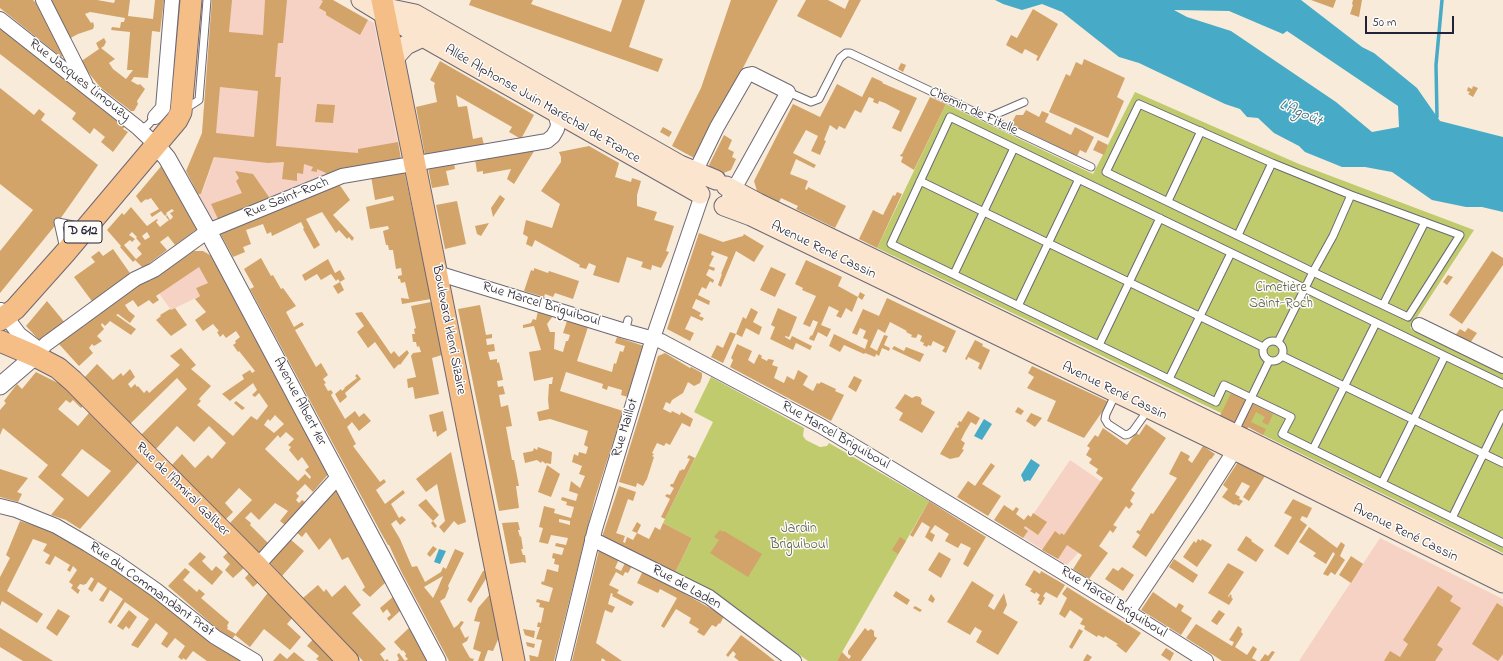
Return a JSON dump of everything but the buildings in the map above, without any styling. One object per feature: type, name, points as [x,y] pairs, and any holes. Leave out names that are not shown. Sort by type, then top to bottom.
[{"type":"main road","name":"D 612","points":[[2,315],[15,309],[87,228],[177,120],[181,112],[191,0]]},
{"type":"main road","name":"Allée Alphonse Juin Maréchal de France","points":[[388,7],[424,37],[584,134],[710,186]]},
{"type":"main road","name":"Allée Alphonse Juin Maréchal de France","points":[[388,7],[710,186]]},
{"type":"main road","name":"Boulevard Henri Sizaire","points":[[388,7],[394,58],[514,661]]},
{"type":"main road","points":[[394,58],[406,45],[424,37]]},
{"type":"main road","name":"Avenue René Cassin","points":[[710,186],[758,203],[1085,369],[1152,402],[1236,440],[1318,483],[1424,535],[1503,582]]},
{"type":"main road","name":"Rue de l'Amiral Galiber","points":[[0,344],[38,353],[74,381],[257,566],[348,661]]},
{"type":"main road","name":"Avenue René Cassin","points":[[1085,369],[1116,393],[1152,402]]},
{"type":"main road","name":"Avenue René Cassin","points":[[1424,535],[1503,566]]},
{"type":"street","points":[[43,0],[87,87]]},
{"type":"street","points":[[155,117],[163,108],[172,0]]},
{"type":"street","name":"Rue Jacques Limouzy","points":[[0,19],[137,127],[156,145]]},
{"type":"street","points":[[752,74],[788,92],[710,186],[721,120],[747,75],[752,74]]},
{"type":"street","name":"Rue Saint-Roch","points":[[38,353],[135,279],[154,270],[208,231],[342,176],[547,141],[553,136],[557,129],[559,120]]},
{"type":"street","name":"Avenue Albert 1er","points":[[156,145],[167,158],[208,231],[438,661]]},
{"type":"street","name":"Rue Maillot","points":[[563,661],[592,539],[653,338],[710,186]]},
{"type":"street","name":"Rue Marcel Briguiboul","points":[[437,273],[626,326],[662,341],[821,426],[1206,661]]},
{"type":"street","points":[[0,344],[2,315]]},
{"type":"street","name":"Rue de l'Amiral Galiber","points":[[2,315],[38,353]]},
{"type":"street","points":[[1419,325],[1503,366]]},
{"type":"street","points":[[0,386],[38,353]]},
{"type":"street","points":[[1128,612],[1199,506],[1236,440]]},
{"type":"street","points":[[257,566],[339,476]]},
{"type":"street","name":"Rue du Commandant Prat","points":[[0,506],[16,510],[56,526],[105,554],[172,602],[215,637],[255,661]]},
{"type":"street","name":"Rue de Laden","points":[[592,539],[710,597],[794,661]]},
{"type":"lane","points":[[181,112],[198,100],[207,0]]},
{"type":"lane","name":"Chemin de Fitelle","points":[[788,92],[808,101],[815,102],[821,97],[840,58],[846,53],[850,53],[1091,167]]},
{"type":"lane","points":[[987,118],[1024,102]]},
{"type":"lane","points":[[1139,104],[1272,163],[1351,195],[1460,235],[1408,317],[1106,172],[1139,104]]},
{"type":"lane","points":[[137,127],[145,127],[155,117]]},
{"type":"lane","points":[[155,117],[156,145]]},
{"type":"lane","points":[[1503,384],[950,117],[891,244],[1216,402],[1224,385],[1290,416],[1282,434],[1503,543]]},
{"type":"lane","points":[[1168,201],[1201,132]]},
{"type":"lane","points":[[954,274],[1014,148]]},
{"type":"lane","points":[[1238,235],[1272,163]]},
{"type":"lane","points":[[1018,306],[1079,179]]},
{"type":"lane","points":[[920,181],[1263,347]]},
{"type":"lane","points":[[1278,342],[1333,236],[1351,195]]},
{"type":"lane","points":[[1099,345],[1160,218]]},
{"type":"lane","points":[[1383,305],[1425,222]]},
{"type":"lane","points":[[1169,379],[1231,253]]},
{"type":"lane","points":[[1313,449],[1376,322]]},
{"type":"lane","points":[[1272,341],[1278,342],[1282,347],[1282,356],[1275,361],[1269,361],[1264,357],[1262,350],[1263,347],[1265,344],[1272,341]]},
{"type":"lane","points":[[1282,356],[1503,463]]},
{"type":"lane","points":[[1382,483],[1445,356]]},
{"type":"lane","points":[[1236,440],[1251,398],[1269,361]]},
{"type":"lane","points":[[1116,393],[1105,419],[1108,424],[1125,435],[1133,431],[1152,402]]},
{"type":"lane","points":[[1452,518],[1503,414]]},
{"type":"shaded area","points":[[212,0],[333,0],[374,23],[401,159],[259,204],[213,221],[198,194],[202,193],[214,158],[216,135],[202,133]]},
{"type":"shaded area","points":[[194,251],[206,252],[213,257],[221,273],[208,283],[196,288],[200,296],[171,310],[150,281]]},
{"type":"shaded area","points":[[1070,460],[1130,501],[1090,560],[1078,553],[1067,565],[1019,535]]},
{"type":"shaded area","points":[[1380,538],[1503,599],[1503,661],[1299,661]]},
{"type":"green space","name":"Cimetière Saint-Roch","points":[[1135,92],[1299,164],[1474,230],[1410,328],[1503,373],[1503,553],[1248,427],[1247,429],[1220,416],[1221,413],[877,248],[946,104],[1093,174]]},
{"type":"green space","name":"Jardin Briguiboul","points":[[711,377],[804,428],[803,436],[806,440],[820,447],[827,446],[829,443],[929,501],[837,661],[808,661],[718,597],[717,593],[675,573],[692,538],[663,523],[713,422],[694,412]]},
{"type":"water","name":"L'Agoût","points":[[995,0],[1301,0],[1362,47],[1374,53],[1417,88],[1440,121],[1503,137],[1503,212],[1482,207],[1466,207],[1432,200],[1392,172],[1365,167],[1342,167],[1305,152],[1299,146],[1274,133],[1258,118],[1247,117],[1240,109],[1225,104],[1139,63],[1119,57],[1062,12],[1042,4],[1022,10]],"holes":[[[1174,10],[1229,11],[1283,34],[1287,31],[1398,106],[1399,127],[1372,132],[1336,102],[1231,31],[1187,17]]]},
{"type":"water","points":[[984,419],[992,424],[982,440],[974,436]]},
{"type":"water","points":[[1031,459],[1040,465],[1030,481],[1028,480],[1024,482],[1021,475]]},
{"type":"water","points":[[439,549],[446,551],[440,564],[434,562]]},
{"type":"waterway","points":[[1437,117],[1436,65],[1442,0]]}]
